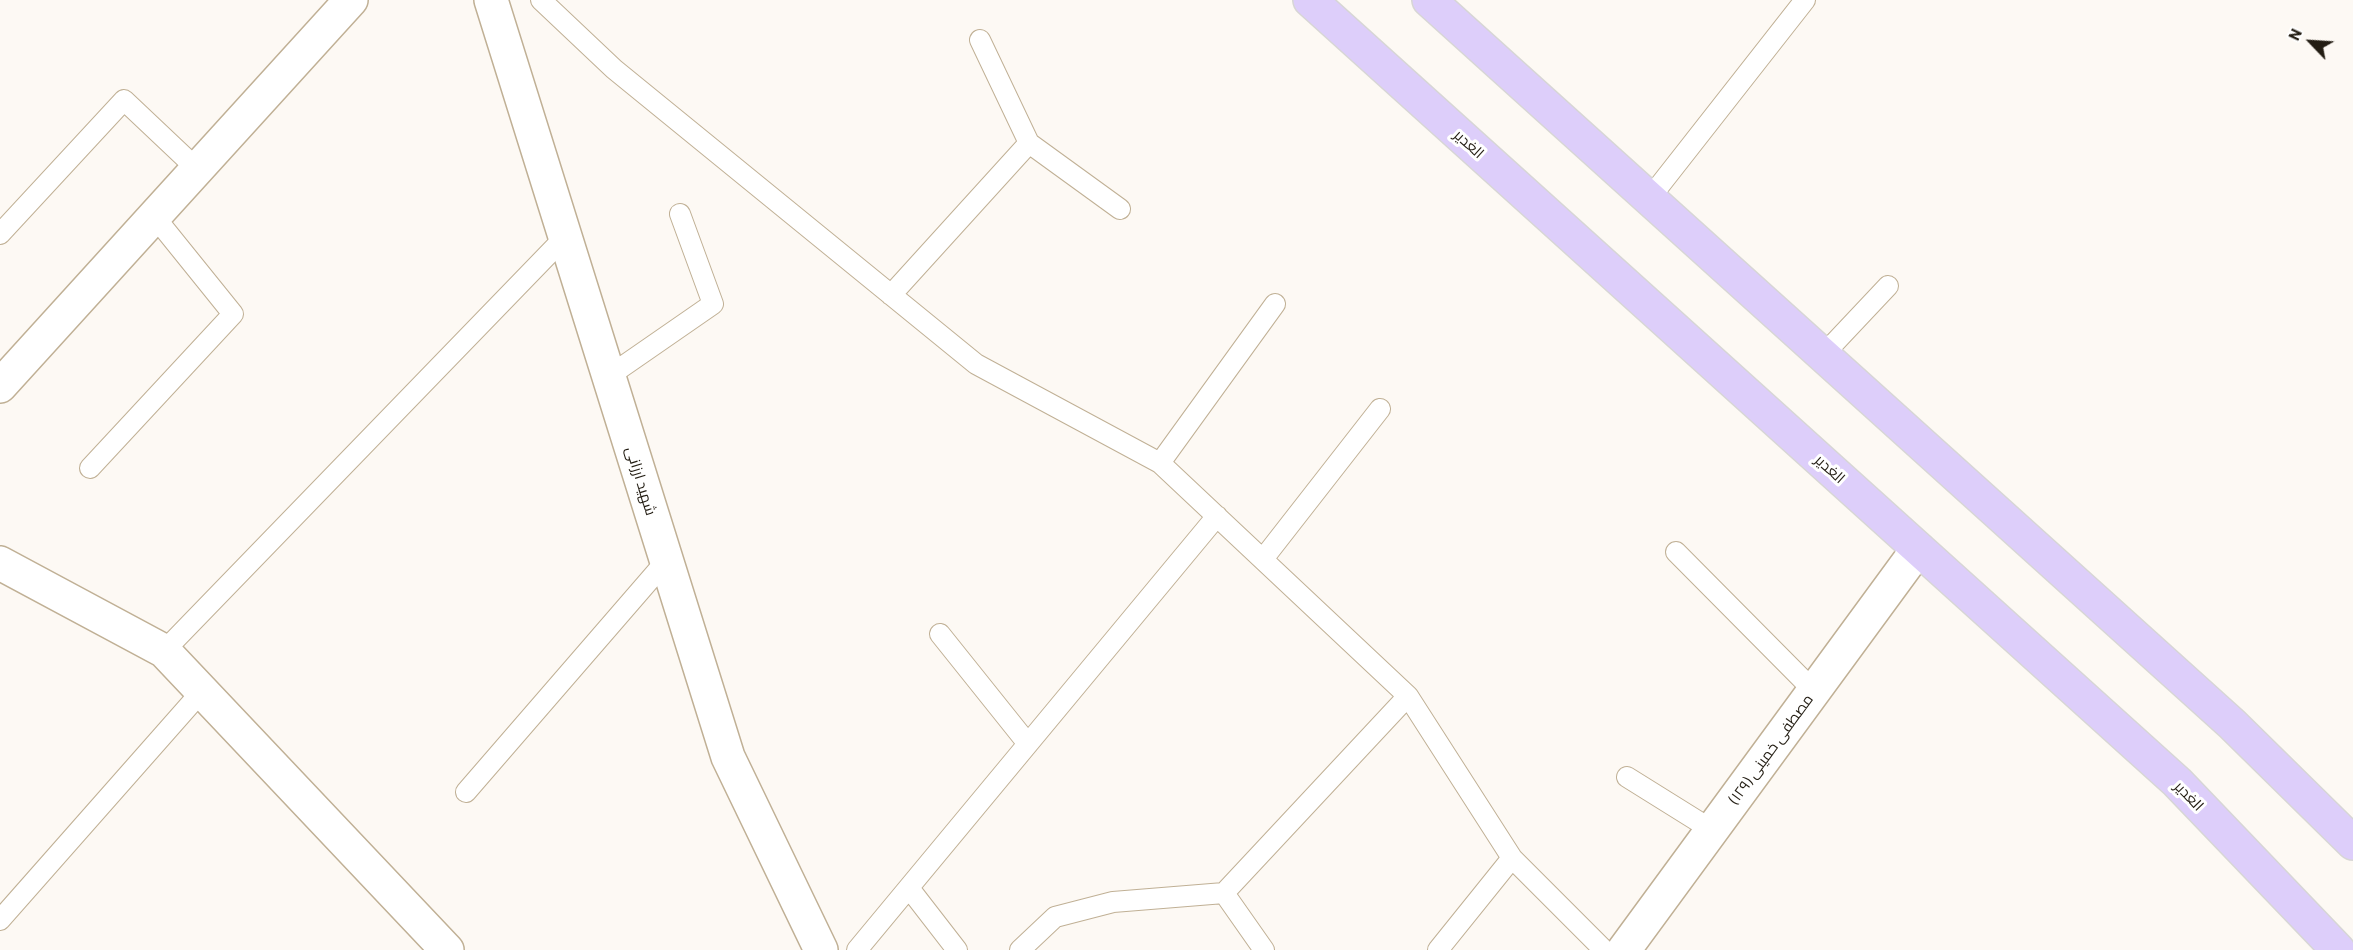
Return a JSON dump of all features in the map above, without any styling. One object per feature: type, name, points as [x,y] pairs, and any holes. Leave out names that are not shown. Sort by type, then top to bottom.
[{"type":"main road","name":"الغدیر","points":[[1310,0],[2177,783],[2338,950]]},
{"type":"main road","points":[[1429,0],[2232,724],[2353,843]]},
{"type":"street","points":[[0,386],[351,0]]},
{"type":"street","name":"شهید ارزانی","points":[[491,0],[728,757],[821,950]]},
{"type":"street","name":"مصطفی خمینی (۱۲۹)","points":[[1624,950],[1918,549]]},
{"type":"street","points":[[0,564],[164,651],[447,950]]},
{"type":"lane","points":[[541,0],[614,69],[976,364],[1160,463],[1408,696],[1512,858],[1604,950]]},
{"type":"lane","points":[[1649,199],[1805,0]]},
{"type":"lane","points":[[980,40],[1029,143],[1120,209]]},
{"type":"lane","points":[[0,234],[124,100],[197,169]]},
{"type":"lane","points":[[891,295],[1029,143]]},
{"type":"lane","points":[[609,376],[713,304],[680,214]]},
{"type":"lane","points":[[90,468],[233,314],[154,216]]},
{"type":"lane","points":[[164,651],[565,237]]},
{"type":"lane","points":[[1823,355],[1888,286]]},
{"type":"lane","points":[[1160,463],[1275,304]]},
{"type":"lane","points":[[1263,559],[1380,409]]},
{"type":"lane","points":[[857,950],[1217,516]]},
{"type":"lane","points":[[1676,552],[1814,691]]},
{"type":"lane","points":[[466,792],[666,561]]},
{"type":"lane","points":[[940,634],[1029,744]]},
{"type":"lane","points":[[0,920],[202,691]]},
{"type":"lane","points":[[1020,950],[1055,917],[1113,902],[1224,893],[1408,696]]},
{"type":"lane","points":[[1627,777],[1712,830]]},
{"type":"lane","points":[[1438,950],[1512,858]]},
{"type":"lane","points":[[909,888],[957,950]]},
{"type":"lane","points":[[1224,893],[1264,950]]}]
